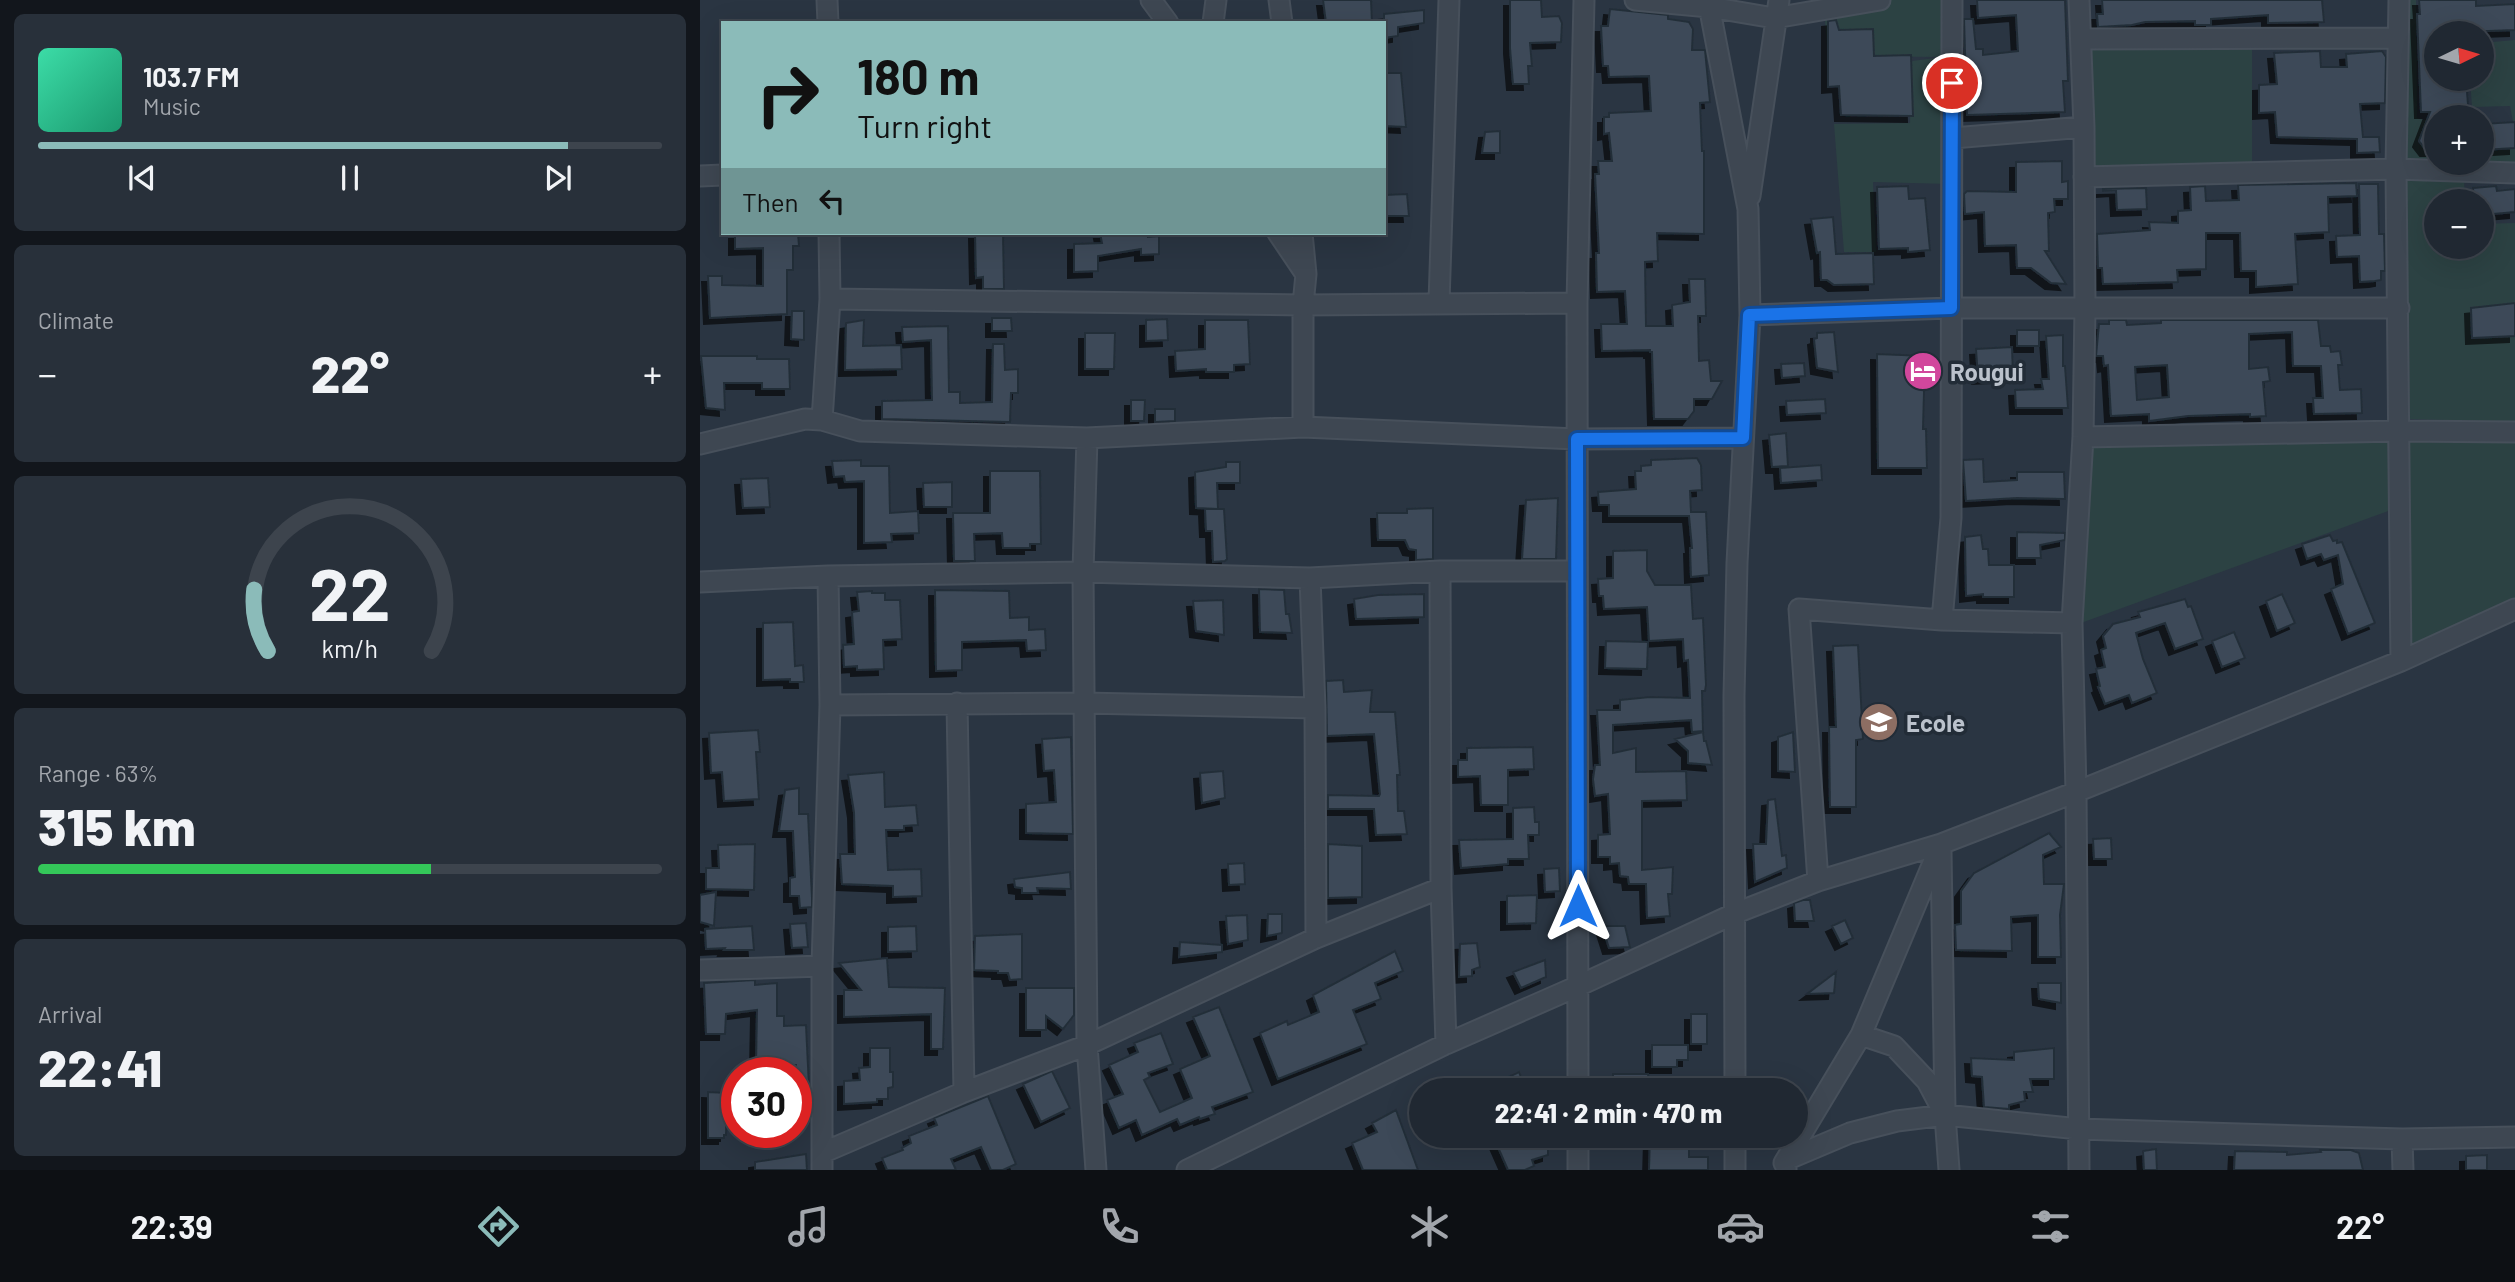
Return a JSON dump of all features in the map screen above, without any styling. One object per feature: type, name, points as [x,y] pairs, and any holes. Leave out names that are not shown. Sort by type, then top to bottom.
[{"type":"street","points":[[827,0],[828,21]]},
{"type":"street","points":[[1151,0],[1167,21]]},
{"type":"street","points":[[1213,21],[1216,0]]},
{"type":"street","points":[[1279,0],[1282,21]]},
{"type":"street","points":[[1439,302],[1449,0]]},
{"type":"street","points":[[1578,1078],[1577,303],[1584,0]]},
{"type":"street","points":[[1635,0],[1776,9],[1880,0]]},
{"type":"street","points":[[1942,620],[1951,518],[1952,0]]},
{"type":"street","points":[[2078,0],[2084,127],[2085,308],[2083,437],[2072,623],[2077,792],[2079,1170]]},
{"type":"street","points":[[2399,0],[2396,169],[2401,661]]},
{"type":"street","points":[[1708,4],[1748,209]]},
{"type":"street","points":[[1735,1078],[1734,696],[1749,315],[1748,209],[1776,9]]},
{"type":"street","points":[[2081,39],[2398,38]]},
{"type":"street","points":[[1953,138],[2084,127]]},
{"type":"street","points":[[2084,177],[2396,169],[2515,173]]},
{"type":"street","points":[[700,176],[721,175]]},
{"type":"street","points":[[822,420],[830,299],[829,235]]},
{"type":"street","points":[[1279,235],[1306,274]]},
{"type":"street","points":[[1302,235],[1306,274],[1303,305],[1303,427]]},
{"type":"street","points":[[830,299],[1303,305],[1577,303]]},
{"type":"street","points":[[1749,315],[1951,308],[2399,308]]},
{"type":"street","points":[[700,444],[788,422],[822,420],[860,431],[1087,438],[1303,427],[1577,439],[1743,438]]},
{"type":"street","points":[[2083,437],[2400,431],[2515,432]]},
{"type":"street","points":[[1087,438],[1083,572],[1087,1045],[1096,1170]]},
{"type":"street","points":[[700,582],[828,576],[1083,572],[1310,578],[1440,572],[1577,571]]},
{"type":"street","points":[[1440,572],[1441,888],[1446,1044]]},
{"type":"street","points":[[828,576],[830,705],[822,966],[822,1162],[964,1092],[1087,1045],[1316,938],[1441,888]]},
{"type":"street","points":[[1310,578],[1315,708],[1316,938]]},
{"type":"street","points":[[1818,881],[1799,609],[1942,620],[2072,623]]},
{"type":"street","points":[[1187,1170],[1446,1044],[1736,913],[1818,881],[1941,844],[2077,792],[2401,661],[2515,609]]},
{"type":"street","points":[[957,703],[964,1092]]},
{"type":"street","points":[[830,705],[1084,703],[1315,708]]},
{"type":"street","points":[[1784,1167],[1861,1035],[1941,844]]},
{"type":"street","points":[[1941,844],[1945,1115],[1949,1170]]},
{"type":"street","points":[[700,970],[822,966]]},
{"type":"street","points":[[1861,1035],[1894,1046],[1927,1081],[1945,1115]]},
{"type":"street","points":[[1784,1167],[1850,1133],[1897,1121],[1945,1115],[2079,1129],[2402,1139],[2515,1136]]},
{"type":"street","points":[[2402,1139],[2403,1170]]},
{"type":"street","points":[[1575,1169],[1577,1148]]},
{"type":"street","points":[[1735,1148],[1735,1170]]},
{"type":"green space","points":[[1890,0],[1949,0],[1950,184],[1873,182],[1876,252],[1844,252],[1834,124],[1910,123],[1912,61],[1943,57],[1828,56],[1825,20]]},
{"type":"green space","points":[[2403,0],[2416,0],[2417,118],[2424,120],[2424,167],[2400,166]]},
{"type":"green space","points":[[2515,40],[2515,133],[2510,106],[2472,105],[2471,91],[2494,91],[2494,42]]},
{"type":"green space","points":[[2088,43],[2252,44],[2252,166],[2093,170]]},
{"type":"green space","points":[[2508,126],[2515,144],[2515,170],[2494,169],[2494,128]]},
{"type":"green space","points":[[2407,176],[2464,179],[2464,189],[2424,189],[2424,259],[2494,259],[2494,224],[2515,223],[2515,422],[2408,419]]},
{"type":"green space","points":[[2390,436],[2391,510],[2081,623],[2091,442]]},
{"type":"green space","points":[[2407,436],[2515,438],[2515,600],[2408,650]]},
{"type":"building","points":[[1323,0],[1371,0],[1372,21],[1326,21]]},
{"type":"building","points":[[1510,0],[1541,0],[1542,17],[1559,16],[1562,23],[1561,42],[1530,43],[1532,66],[1528,66],[1529,84],[1513,84]]},
{"type":"building","points":[[1977,0],[2065,0],[2068,81],[2063,81],[2065,112],[1967,115],[1964,19],[1973,19],[1976,49],[1983,49],[1983,55],[2018,51],[2016,15],[1978,18]]},
{"type":"building","points":[[2102,0],[2322,0],[2324,22],[2268,23],[2268,15],[2211,19],[2211,25],[2195,25],[2195,21],[2098,27],[2097,14],[2103,14]]},
{"type":"building","points":[[2419,0],[2476,0],[2476,6],[2515,4],[2515,30],[2494,31],[2494,21],[2424,21],[2424,91],[2467,91],[2468,105],[2424,105],[2424,112],[2421,112],[2417,14],[2420,14]]},
{"type":"building","points":[[1610,9],[1668,15],[1668,19],[1689,22],[1693,29],[1692,50],[1705,50],[1710,102],[1700,103],[1704,151],[1704,234],[1657,233],[1658,261],[1645,262],[1646,326],[1673,326],[1672,305],[1690,302],[1689,279],[1705,279],[1706,316],[1698,316],[1699,361],[1709,360],[1711,381],[1722,381],[1712,399],[1694,399],[1694,411],[1688,419],[1654,419],[1650,350],[1602,351],[1601,324],[1627,324],[1625,291],[1597,292],[1596,253],[1599,253],[1595,174],[1599,174],[1598,161],[1612,161],[1609,133],[1604,134],[1604,117],[1609,117],[1609,113],[1651,111],[1649,76],[1609,77],[1608,66],[1603,66],[1601,26],[1608,26]]},
{"type":"building","points":[[1424,10],[1424,23],[1398,27],[1398,36],[1386,38],[1384,14]]},
{"type":"building","points":[[1836,20],[1839,30],[1873,29],[1874,56],[1911,55],[1913,116],[1841,115],[1839,86],[1828,87],[1828,21]]},
{"type":"building","points":[[2320,51],[2321,67],[2347,67],[2346,54],[2382,51],[2386,57],[2385,103],[2360,104],[2363,137],[2379,137],[2380,152],[2357,153],[2357,139],[2277,137],[2275,112],[2259,113],[2259,85],[2277,84],[2274,53]]},
{"type":"building","points":[[1386,73],[1401,73],[1406,127],[1386,126]]},
{"type":"building","points":[[2515,122],[2515,148],[2494,149],[2494,123]]},
{"type":"building","points":[[2424,128],[2424,147],[2419,141]]},
{"type":"building","points":[[1500,131],[1500,153],[1482,153],[1485,132]]},
{"type":"building","points":[[2062,161],[2062,182],[2068,181],[2068,199],[2054,199],[2055,212],[2048,213],[2049,251],[2045,251],[2066,284],[2051,283],[2031,268],[2017,268],[2016,245],[1985,246],[1984,212],[1965,214],[1964,194],[1967,191],[2016,192],[2016,162]]},
{"type":"building","points":[[2356,183],[2357,196],[2328,197],[2329,232],[2295,234],[2298,284],[2256,287],[2256,271],[2241,271],[2240,233],[2206,233],[2206,269],[2177,270],[2178,282],[2103,284],[2102,268],[2098,268],[2097,234],[2150,230],[2149,222],[2178,223],[2178,211],[2191,210],[2190,187],[2205,186],[2206,201],[2239,200],[2238,185]]},
{"type":"building","points":[[2359,184],[2378,184],[2379,234],[2384,234],[2385,271],[2381,271],[2381,280],[2360,282],[2359,256],[2337,257],[2336,236],[2360,235]]},
{"type":"building","points":[[1908,186],[1909,199],[1925,198],[1930,250],[1908,252],[1908,248],[1879,249],[1877,187]]},
{"type":"building","points":[[2496,186],[2497,191],[2515,189],[2515,212],[2494,214],[2494,189],[2473,188]]},
{"type":"building","points":[[2146,188],[2147,209],[2117,210],[2116,190],[2103,191],[2103,189]]},
{"type":"building","points":[[1407,194],[1409,216],[1386,216],[1386,195]]},
{"type":"building","points":[[1833,217],[1836,254],[1873,253],[1874,284],[1834,285],[1827,280],[1821,280],[1820,252],[1817,253],[1811,219]]},
{"type":"building","points":[[735,235],[798,235],[799,246],[793,246],[793,270],[787,270],[787,314],[710,318],[708,276],[722,276],[722,285],[763,286],[763,248],[735,249]]},
{"type":"building","points":[[975,235],[1003,235],[1004,289],[983,289],[983,277],[976,278]]},
{"type":"building","points":[[1100,235],[1159,236],[1159,254],[1141,255],[1141,249],[1098,256],[1098,271],[1074,272],[1074,244],[1102,243]]},
{"type":"building","points":[[2515,303],[2515,336],[2472,338],[2471,308]]},
{"type":"building","points":[[792,311],[804,311],[804,340],[791,339]]},
{"type":"building","points":[[992,318],[1011,318],[1012,331],[992,331]]},
{"type":"building","points":[[1167,319],[1168,340],[1146,341],[1146,320]]},
{"type":"building","points":[[864,320],[863,346],[901,345],[902,369],[845,370],[846,323]]},
{"type":"building","points":[[1205,320],[1248,320],[1250,364],[1234,365],[1234,372],[1206,372],[1206,369],[1176,371],[1175,351],[1205,349]]},
{"type":"building","points":[[2109,320],[2126,320],[2127,325],[2161,323],[2161,320],[2318,320],[2321,346],[2330,346],[2331,352],[2340,351],[2340,390],[2361,389],[2362,413],[2314,414],[2313,398],[2323,398],[2321,366],[2293,366],[2292,332],[2249,334],[2249,369],[2268,367],[2270,381],[2263,382],[2266,416],[2188,416],[2149,421],[2149,414],[2111,416],[2108,365],[2104,366],[2103,356],[2096,356],[2099,324],[2109,324]],"holes":[[[2167,365],[2169,397],[2137,400],[2135,367]]]},
{"type":"building","points":[[948,326],[949,392],[960,392],[960,403],[992,402],[993,344],[1004,344],[1005,370],[1018,369],[1018,393],[1011,393],[1010,422],[882,419],[882,401],[932,400],[931,340],[903,342],[902,327]]},
{"type":"building","points":[[2017,330],[2039,330],[2039,346],[2017,346]]},
{"type":"building","points":[[1834,332],[1838,372],[1817,368],[1814,339],[1817,338],[1817,333]]},
{"type":"building","points":[[1085,333],[1115,333],[1114,369],[1085,369]]},
{"type":"building","points":[[2063,335],[2063,366],[2068,408],[2016,408],[2015,390],[2043,389],[2041,379],[2049,379],[2046,336]]},
{"type":"building","points":[[2012,347],[2013,376],[1978,378],[1976,349]]},
{"type":"building","points":[[1877,354],[1925,356],[1923,429],[1926,429],[1927,468],[1878,468]]},
{"type":"building","points":[[701,356],[789,359],[790,389],[762,389],[762,383],[724,383],[725,410],[706,408]]},
{"type":"building","points":[[1804,363],[1805,376],[1782,378],[1781,364]]},
{"type":"building","points":[[1825,399],[1826,413],[1787,415],[1786,401]]},
{"type":"building","points":[[1131,400],[1145,400],[1144,421],[1131,421]]},
{"type":"building","points":[[1155,409],[1175,409],[1175,421],[1155,422]]},
{"type":"building","points":[[1786,433],[1788,466],[1772,467],[1769,435]]},
{"type":"building","points":[[1697,458],[1701,465],[1702,490],[1690,491],[1691,512],[1706,512],[1709,575],[1691,577],[1689,516],[1609,516],[1609,505],[1599,505],[1598,492],[1636,489],[1635,471],[1641,471],[1641,466],[1651,465],[1651,460]]},
{"type":"building","points":[[1983,459],[1984,482],[2017,480],[2017,472],[2064,472],[2065,499],[1966,501],[1963,460]]},
{"type":"building","points":[[861,460],[861,466],[889,466],[890,513],[918,511],[919,533],[891,534],[892,542],[864,543],[864,481],[845,482],[844,476],[834,477],[832,461]]},
{"type":"building","points":[[1226,462],[1240,462],[1240,483],[1217,483],[1218,509],[1196,508],[1195,472],[1226,467]]},
{"type":"building","points":[[1821,465],[1822,480],[1781,483],[1780,468]]},
{"type":"building","points":[[990,471],[1040,471],[1041,544],[1030,544],[1030,548],[1003,548],[1002,533],[974,534],[975,561],[954,561],[953,513],[990,513]]},
{"type":"building","points":[[768,478],[770,507],[743,508],[741,479]]},
{"type":"building","points":[[952,482],[952,507],[924,507],[923,483]]},
{"type":"building","points":[[1558,498],[1556,559],[1522,559],[1526,500]]},
{"type":"building","points":[[1433,508],[1433,559],[1416,560],[1416,550],[1409,549],[1405,540],[1378,540],[1377,513],[1407,513],[1407,509]]},
{"type":"building","points":[[1205,509],[1224,509],[1225,561],[1213,562],[1212,531],[1206,531]]},
{"type":"building","points":[[2017,532],[2065,533],[2065,540],[2040,545],[2041,558],[2017,558]]},
{"type":"building","points":[[1981,535],[1983,549],[1988,549],[1989,565],[2014,565],[2014,597],[1983,597],[1983,594],[1966,596],[1965,537]]},
{"type":"building","points":[[2330,535],[2333,541],[2342,542],[2375,623],[2348,634],[2331,589],[2343,584],[2338,555],[2324,560],[2321,554],[2307,559],[2302,544]]},
{"type":"building","points":[[1647,550],[1647,571],[1655,585],[1691,585],[1693,619],[1703,618],[1706,685],[1705,691],[1702,691],[1703,731],[1692,732],[1691,720],[1613,725],[1613,753],[1636,748],[1636,772],[1686,771],[1687,800],[1642,801],[1642,870],[1673,867],[1672,894],[1668,894],[1670,916],[1647,918],[1646,884],[1629,884],[1628,877],[1620,876],[1619,863],[1610,864],[1610,857],[1598,857],[1598,835],[1610,834],[1608,794],[1595,796],[1593,779],[1595,765],[1600,765],[1597,710],[1620,710],[1620,700],[1650,697],[1690,698],[1688,660],[1684,661],[1683,639],[1649,641],[1647,607],[1604,609],[1603,596],[1599,596],[1598,579],[1613,578],[1613,551]]},
{"type":"building","points":[[1259,589],[1284,590],[1286,614],[1289,614],[1292,633],[1260,632]]},
{"type":"building","points":[[935,590],[1009,591],[1010,618],[1029,617],[1029,630],[1045,629],[1046,650],[1027,651],[1026,640],[962,642],[962,670],[936,671]]},
{"type":"building","points":[[857,592],[885,593],[885,600],[900,600],[902,639],[883,640],[884,669],[857,670],[857,666],[844,667],[843,645],[854,644],[852,612],[859,611]]},
{"type":"building","points":[[1424,594],[1424,617],[1356,619],[1354,599],[1378,595]]},
{"type":"building","points":[[2282,594],[2295,623],[2277,631],[2266,601]]},
{"type":"building","points":[[2185,599],[2188,607],[2191,606],[2203,639],[2175,649],[2165,623],[2136,633],[2157,693],[2132,703],[2129,695],[2105,704],[2098,687],[2096,669],[2105,667],[2101,650],[2106,648],[2103,636],[2113,624],[2140,617],[2138,612]]},
{"type":"building","points":[[1223,600],[1224,635],[1196,631],[1193,601]]},
{"type":"building","points":[[793,622],[795,666],[803,665],[804,682],[790,682],[790,679],[763,680],[763,623]]},
{"type":"building","points":[[2234,632],[2245,658],[2222,667],[2212,641]]},
{"type":"building","points":[[1606,641],[1648,642],[1647,669],[1605,668]]},
{"type":"building","points":[[1858,645],[1863,739],[1856,740],[1856,807],[1830,807],[1829,727],[1836,727],[1833,646]]},
{"type":"building","points":[[1343,680],[1344,692],[1372,690],[1370,712],[1395,712],[1400,775],[1397,775],[1398,811],[1404,811],[1407,834],[1376,835],[1374,809],[1328,809],[1328,795],[1380,794],[1374,734],[1327,736],[1326,681]]},
{"type":"building","points":[[758,730],[760,752],[756,752],[759,799],[724,801],[722,772],[711,773],[709,733]]},
{"type":"building","points":[[1703,732],[1712,765],[1688,763],[1688,751],[1675,739]]},
{"type":"building","points":[[1793,732],[1795,772],[1778,771],[1778,737]]},
{"type":"building","points":[[1071,737],[1073,834],[1026,833],[1026,804],[1056,802],[1054,770],[1044,771],[1042,739]]},
{"type":"building","points":[[1533,747],[1534,769],[1508,770],[1508,805],[1481,805],[1480,776],[1458,777],[1458,760],[1467,760],[1467,748]]},
{"type":"building","points":[[1223,771],[1225,798],[1202,803],[1200,773]]},
{"type":"building","points":[[884,772],[885,807],[916,805],[918,825],[904,826],[904,830],[886,830],[888,870],[921,869],[922,896],[893,897],[893,886],[842,884],[840,854],[855,854],[854,812],[848,775]]},
{"type":"building","points":[[799,788],[799,814],[808,814],[812,898],[812,907],[800,908],[799,896],[790,896],[790,878],[795,877],[793,831],[779,831],[785,790]]},
{"type":"building","points":[[1775,799],[1782,856],[1786,855],[1787,868],[1755,882],[1753,844],[1766,844],[1768,800]]},
{"type":"building","points":[[1534,807],[1535,822],[1539,822],[1539,835],[1528,835],[1529,859],[1508,859],[1508,864],[1461,868],[1459,840],[1513,839],[1513,808]]},
{"type":"building","points":[[2049,833],[2061,847],[2043,855],[2044,884],[2064,884],[2060,915],[2061,957],[2038,957],[2038,915],[2011,917],[2012,951],[1956,950],[1955,925],[1961,924],[1961,891],[1974,873]]},
{"type":"building","points":[[2111,838],[2112,859],[2094,859],[2093,839]]},
{"type":"building","points":[[755,844],[754,890],[706,889],[706,868],[719,868],[718,845]]},
{"type":"building","points":[[1328,844],[1362,846],[1362,897],[1328,898]]},
{"type":"building","points":[[1244,863],[1245,884],[1229,885],[1228,864]]},
{"type":"building","points":[[1559,868],[1560,891],[1545,892],[1544,869]]},
{"type":"building","points":[[1070,872],[1071,889],[1037,888],[1038,893],[1022,893],[1022,888],[1015,887],[1014,879]]},
{"type":"building","points":[[716,892],[714,926],[700,922],[700,895]]},
{"type":"building","points":[[1537,895],[1536,923],[1507,924],[1507,896]]},
{"type":"building","points":[[1810,900],[1814,921],[1795,921],[1794,903]]},
{"type":"building","points":[[1268,914],[1282,914],[1282,933],[1267,936]]},
{"type":"building","points":[[1247,915],[1248,940],[1228,944],[1226,916]]},
{"type":"building","points":[[1845,920],[1853,938],[1841,944],[1832,926]]},
{"type":"building","points":[[806,923],[808,947],[792,948],[790,924]]},
{"type":"building","points":[[752,926],[754,950],[706,949],[705,929]]},
{"type":"building","points":[[916,926],[917,951],[888,952],[888,927]]},
{"type":"building","points":[[1602,926],[1625,926],[1630,947],[1609,948]]},
{"type":"building","points":[[1022,934],[1022,979],[1010,980],[1008,973],[998,971],[974,970],[975,936]]},
{"type":"building","points":[[1180,942],[1222,945],[1222,952],[1179,957]]},
{"type":"building","points":[[1477,943],[1480,967],[1472,970],[1472,976],[1459,977],[1460,944]]},
{"type":"building","points":[[1395,951],[1403,971],[1375,983],[1381,999],[1353,1010],[1367,1044],[1278,1079],[1260,1033],[1287,1021],[1288,1025],[1319,1012],[1313,995]]},
{"type":"building","points":[[887,958],[889,987],[945,988],[943,1049],[931,1049],[931,1014],[844,1017],[844,990],[861,990],[839,963]]},
{"type":"building","points":[[1545,960],[1546,977],[1521,988],[1513,972]]},
{"type":"building","points":[[1836,972],[1834,993],[1807,994]]},
{"type":"building","points":[[755,980],[755,985],[777,983],[777,1016],[784,1016],[784,1026],[806,1025],[808,1057],[756,1057],[757,1010],[726,1014],[725,1034],[706,1034],[704,983]]},
{"type":"building","points":[[2038,983],[2061,983],[2061,1003],[2039,999]]},
{"type":"building","points":[[1026,988],[1074,988],[1074,1015],[1063,1029],[1046,1016],[1046,1030],[1026,1030]]},
{"type":"building","points":[[1219,1007],[1253,1092],[1212,1107],[1215,1114],[1180,1125],[1177,1119],[1142,1135],[1136,1120],[1119,1128],[1107,1100],[1123,1094],[1109,1065],[1138,1052],[1134,1043],[1161,1033],[1173,1064],[1148,1073],[1150,1077],[1144,1080],[1160,1112],[1192,1098],[1180,1069],[1210,1056],[1193,1017]]},
{"type":"building","points":[[1691,1014],[1707,1014],[1707,1044],[1691,1044]]},
{"type":"building","points":[[1652,1045],[1688,1045],[1688,1060],[1677,1060],[1677,1067],[1652,1067]]},
{"type":"building","points":[[870,1048],[890,1048],[893,1087],[888,1088],[888,1099],[844,1104],[844,1081],[860,1080],[859,1068],[870,1067]]},
{"type":"building","points":[[2054,1048],[2054,1079],[2030,1079],[2033,1092],[2024,1092],[2025,1101],[2009,1105],[2009,1109],[1984,1107],[1982,1077],[1972,1076],[1971,1058],[2014,1060],[2014,1052]]},
{"type":"building","points":[[1052,1071],[1070,1108],[1041,1122],[1023,1084]]},
{"type":"building","points":[[1519,1072],[1521,1078],[1506,1078]]},
{"type":"building","points":[[1613,1074],[1648,1074],[1648,1078],[1613,1078]]},
{"type":"building","points":[[708,1092],[721,1093],[721,1138],[708,1138]]},
{"type":"building","points":[[988,1096],[1016,1164],[1003,1170],[991,1170],[981,1147],[951,1159],[956,1170],[887,1170],[882,1158],[903,1150],[902,1148],[911,1143],[909,1136],[937,1125],[934,1118]]},
{"type":"building","points":[[1396,1110],[1418,1170],[1363,1170],[1352,1143],[1377,1132],[1372,1123]]},
{"type":"building","points":[[1498,1148],[1548,1148],[1548,1155],[1532,1160],[1534,1166],[1525,1170],[1508,1170]]},
{"type":"building","points":[[1650,1148],[1689,1148],[1689,1157],[1708,1157],[1708,1170],[1649,1170]]},
{"type":"building","points":[[2156,1149],[2157,1170],[2144,1170],[2143,1151]]},
{"type":"building","points":[[2320,1150],[2351,1150],[2359,1153],[2363,1170],[2234,1170],[2235,1151],[2287,1152],[2287,1155],[2321,1152]]},
{"type":"building","points":[[806,1154],[807,1170],[755,1170],[755,1162]]},
{"type":"building","points":[[2487,1155],[2487,1170],[2466,1170],[2466,1156]]},
{"type":"place","name":"Rougui","points":[[1923,371]]},
{"type":"place","name":"Ecole","points":[[1879,722]]},
{"type":"route","points":[[1578,906],[1577,439],[1743,438],[1749,315],[1951,308],[1952,83]]}]
